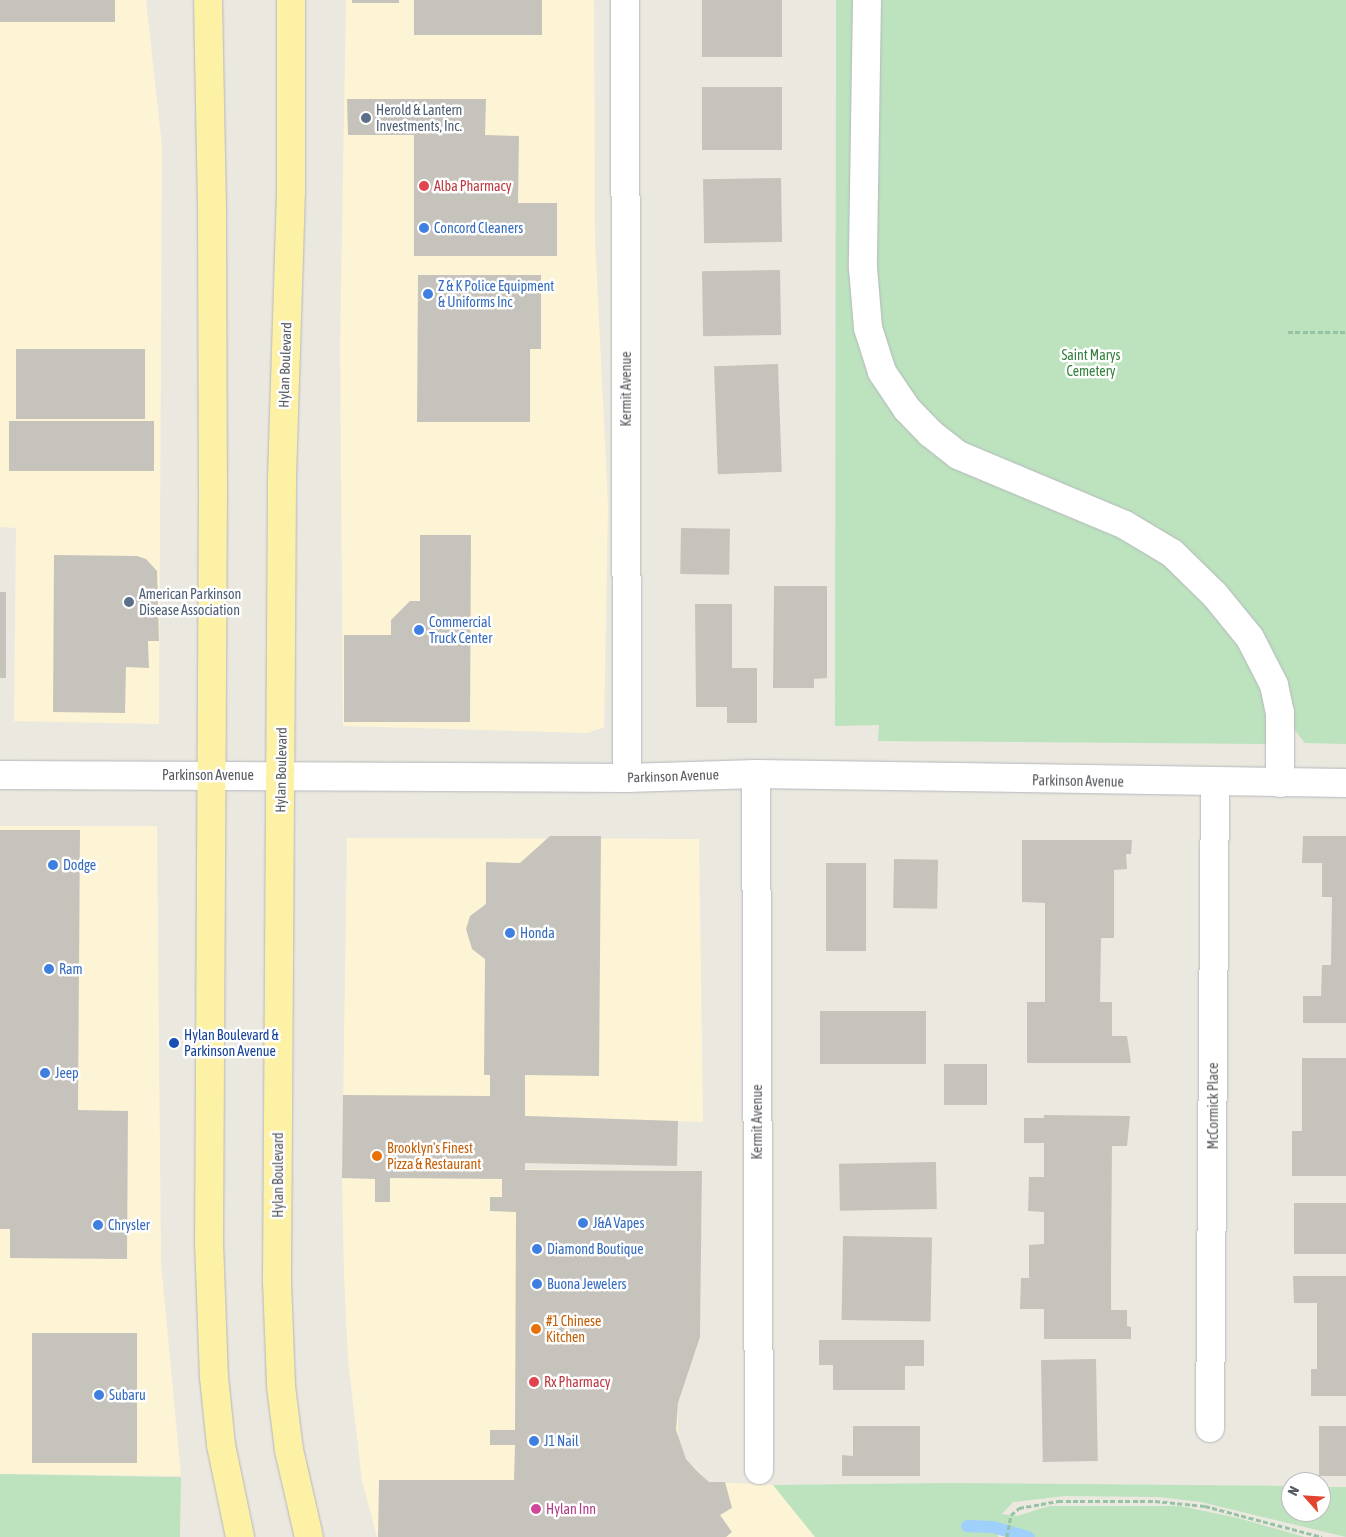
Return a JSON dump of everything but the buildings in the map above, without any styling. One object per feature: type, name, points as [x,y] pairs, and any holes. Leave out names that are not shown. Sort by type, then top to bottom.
[{"type":"main road","points":[[208,0],[212,216],[210,1306],[221,1445],[240,1537]]},
{"type":"main road","name":"Hylan Boulevard","points":[[292,0],[291,191],[283,430],[278,1334],[289,1450],[310,1537]]},
{"type":"street","name":"Kermit Avenue","points":[[624,0],[627,778]]},
{"type":"street","points":[[866,0],[863,268],[868,328],[882,372],[907,409],[930,433],[958,454],[1125,525],[1172,553],[1215,595],[1250,638],[1274,685],[1280,713],[1280,783]]},
{"type":"street","name":"Parkinson Avenue","points":[[0,775],[212,774],[627,778],[756,774],[1215,784],[1346,783]]},
{"type":"street","name":"Kermit Avenue","points":[[756,774],[759,1470]]},
{"type":"street","name":"McCormick Place","points":[[1210,1428],[1215,784]]},
{"type":"path","points":[[1288,332],[1346,332]]},
{"type":"path","points":[[1007,1537],[1012,1514],[1025,1506],[1058,1501],[1178,1502],[1235,1512],[1322,1537]]},
{"type":"shaded area","points":[[0,0],[146,0],[162,146],[159,724],[14,721],[16,528],[0,527]]},
{"type":"shaded area","points":[[346,0],[594,0],[595,239],[608,505],[604,727],[588,733],[343,726],[340,346]]},
{"type":"shaded area","points":[[0,826],[157,826],[161,1262],[181,1476],[0,1474]]},
{"type":"shaded area","points":[[347,838],[699,839],[703,1122],[526,1116],[525,1169],[702,1171],[700,1337],[678,1403],[678,1443],[686,1459],[709,1482],[773,1485],[815,1537],[377,1537],[362,1481],[348,1359],[344,1276],[342,1178]]},
{"type":"green space","name":"Saint Marys Cemetery","points":[[836,0],[1346,0],[1346,744],[1305,743],[1292,727],[1267,744],[878,741],[879,725],[835,726]]},
{"type":"green space","points":[[0,1474],[181,1477],[180,1537],[0,1537]]},
{"type":"green space","points":[[949,1483],[1281,1486],[1281,1521],[1201,1502],[1160,1497],[1065,1496],[1013,1502],[1002,1514],[1017,1516],[1049,1506],[1180,1506],[1238,1518],[1305,1537],[1014,1537],[999,1533],[998,1537],[815,1537],[773,1485]]},
{"type":"green space","points":[[1331,1487],[1346,1487],[1346,1537],[1284,1522],[1331,1522]]},
{"type":"waterway","points":[[967,1526],[993,1527],[1029,1537]]},
{"type":"place","name":"Herold & Lantern Investments, Inc.","points":[[366,118]]},
{"type":"place","name":"Alba Pharmacy","points":[[424,186]]},
{"type":"place","name":"Concord Cleaners","points":[[424,228]]},
{"type":"place","name":"Z & K Police Equipment & Uniforms Inc","points":[[428,294]]},
{"type":"place","name":"American Parkinson Disease Association","points":[[129,602]]},
{"type":"place","name":"Commercial Truck Center","points":[[419,630]]},
{"type":"place","name":"Dodge","points":[[53,865]]},
{"type":"place","name":"Honda","points":[[510,933]]},
{"type":"place","name":"Ram","points":[[49,969]]},
{"type":"place","name":"Hylan Boulevard & Parkinson Avenue","points":[[174,1043]]},
{"type":"place","name":"Jeep","points":[[45,1073]]},
{"type":"place","name":"Brooklyn's Finest Pizza & Restaurant","points":[[377,1156]]},
{"type":"place","name":"J&A Vapes","points":[[583,1223]]},
{"type":"place","name":"Chrysler","points":[[98,1225]]},
{"type":"place","name":"Diamond Boutique","points":[[537,1249]]},
{"type":"place","name":"Buona Jewelers","points":[[537,1284]]},
{"type":"place","name":"#1 Chinese Kitchen","points":[[536,1329]]},
{"type":"place","name":"Rx Pharmacy","points":[[534,1382]]},
{"type":"place","name":"Subaru","points":[[99,1395]]},
{"type":"place","name":"J1 Nail","points":[[534,1441]]},
{"type":"place","name":"Hylan Inn","points":[[536,1509]]}]
